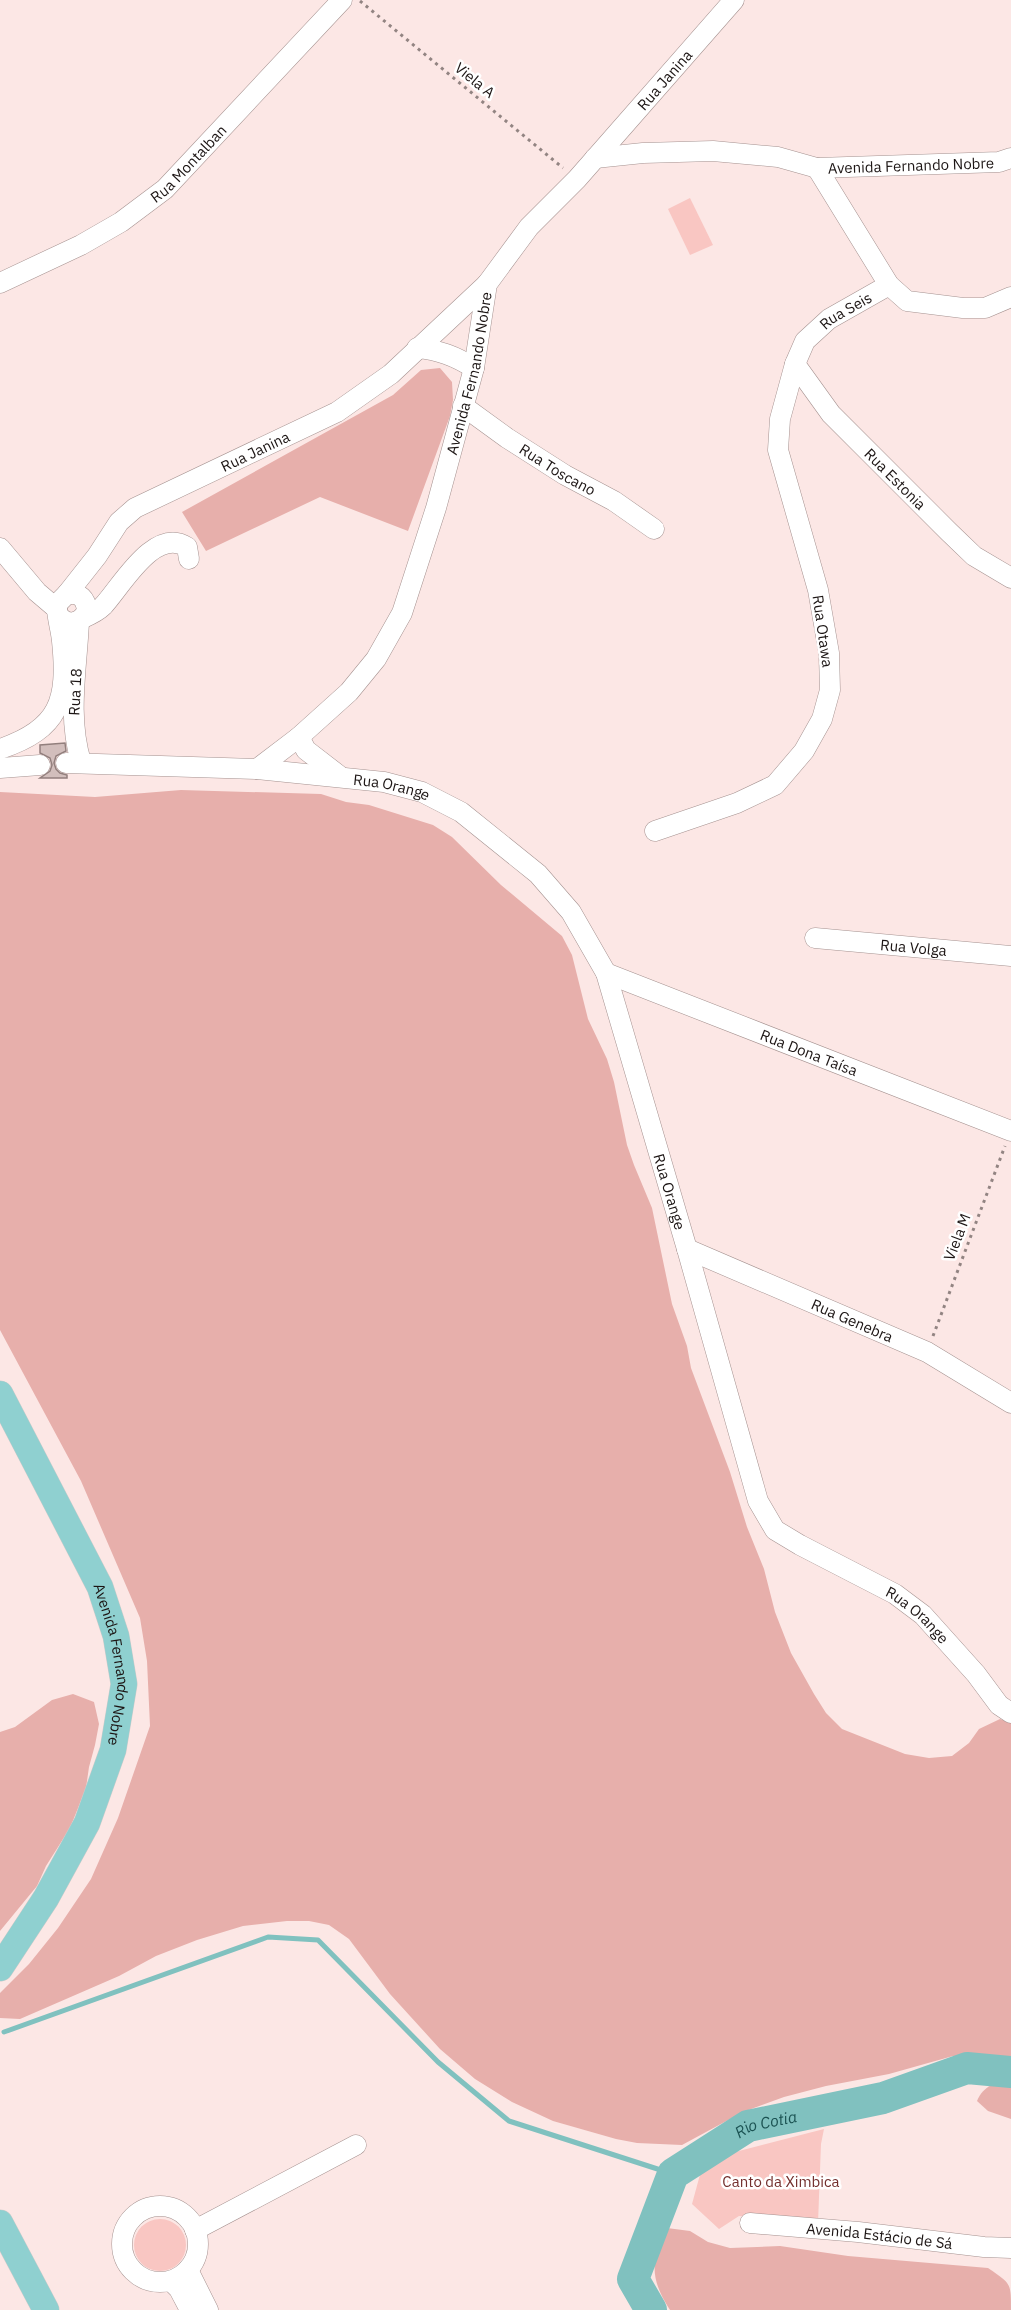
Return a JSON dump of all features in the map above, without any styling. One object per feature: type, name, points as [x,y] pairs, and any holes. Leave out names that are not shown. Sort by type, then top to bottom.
[{"type":"main road","name":"Avenida Fernando Nobre","points":[[0,1394],[100,1587],[116,1636],[124,1684],[113,1750],[87,1823],[46,1898],[0,1968]]},
{"type":"main road","points":[[0,2223],[46,2310]]},
{"type":"street","name":"Rua Montalban","points":[[0,283],[81,245],[121,222],[165,189],[342,0]]},
{"type":"street","name":"Rua Janina","points":[[595,158],[734,0]]},
{"type":"street","name":"Avenida Fernando Nobre","points":[[257,769],[299,737],[349,692],[376,659],[402,614],[436,508],[474,368],[487,284],[529,227],[595,158],[643,153],[713,151],[778,157],[817,168],[999,162],[1011,158]]},
{"type":"street","points":[[817,168],[889,285],[907,301],[944,307],[985,308],[1011,297]]},
{"type":"street","name":"Rua Janina","points":[[62,604],[119,522],[135,508],[337,412],[391,374],[487,284]]},
{"type":"street","name":"Rua Seis","points":[[806,341],[829,319],[889,285]]},
{"type":"street","name":"Rua Otawa","points":[[655,831],[737,803],[775,784],[804,751],[822,719],[830,690],[829,653],[818,590],[778,450],[780,419],[795,364],[806,341]]},
{"type":"street","points":[[417,348],[437,350],[457,357],[474,368]]},
{"type":"street","name":"Rua Estonia","points":[[795,364],[831,414],[940,524],[974,556],[1011,578]]},
{"type":"street","name":"Rua Toscano","points":[[463,406],[517,444],[566,475],[614,501],[654,529]]},
{"type":"street","points":[[0,548],[22,574],[62,604],[64,621],[69,623],[83,614],[102,607],[140,560],[156,549],[172,542],[181,544],[187,547],[189,559]]},
{"type":"street","name":"Rua Janina","points":[[83,614],[97,556]]},
{"type":"street","points":[[62,604],[77,594],[83,614]]},
{"type":"street","name":"Rua 18","points":[[0,749],[36,733],[49,721],[60,704],[64,665],[62,604]]},
{"type":"street","name":"Rua 18","points":[[83,614],[73,707],[74,763],[257,769]]},
{"type":"street","points":[[299,737],[306,750],[343,779]]},
{"type":"street","points":[[0,768],[40,765]]},
{"type":"street","name":"Rua Orange","points":[[257,769],[384,782],[422,792],[461,812],[538,874],[571,912],[606,973],[758,1501],[775,1530],[895,1594],[923,1615],[976,1674],[999,1705],[1011,1713]]},
{"type":"street","name":"Rua Volga","points":[[815,938],[1011,957]]},
{"type":"street","name":"Rua Dona Taísa","points":[[606,973],[1011,1131]]},
{"type":"street","name":"Rua Genebra","points":[[687,1249],[927,1352],[1011,1403]]},
{"type":"street","points":[[195,2230],[356,2145]]},
{"type":"street","points":[[159,2206],[178,2211],[186,2217],[195,2230],[199,2243],[198,2253],[188,2271],[171,2281],[152,2282],[142,2278],[128,2265],[122,2246],[127,2226],[140,2212],[159,2206]]},
{"type":"street","name":"Avenida Estácio de Sá","points":[[750,2223],[1011,2248]]},
{"type":"street","points":[[188,2271],[208,2310]]},
{"type":"street","points":[[171,2281],[179,2289],[190,2310]]},
{"type":"path","name":"Viela A","points":[[358,0],[577,179]]},
{"type":"path","name":"Viela M","points":[[927,1352],[1011,1131]]},
{"type":"green space","points":[[690,198],[713,245],[690,255],[668,209]]},
{"type":"green space","name":"Canto da Ximbica","points":[[824,2129],[821,2144],[818,2223],[739,2216],[719,2229],[692,2204],[704,2160]]},
{"type":"green space","points":[[155,2219],[165,2219],[174,2223],[182,2231],[186,2245],[182,2259],[174,2267],[165,2271],[155,2271],[146,2267],[138,2259],[134,2250],[134,2240],[138,2231],[146,2223]]},
{"type":"shaded area","points":[[440,368],[452,382],[453,400],[450,416],[408,531],[320,497],[206,551],[182,512],[393,395],[421,370]]},
{"type":"shaded area","points":[[181,790],[321,794],[346,802],[369,805],[433,825],[452,837],[501,885],[562,936],[572,955],[588,1019],[607,1059],[627,1145],[652,1208],[672,1304],[687,1346],[691,1368],[764,1569],[775,1612],[791,1653],[814,1694],[826,1713],[842,1729],[905,1754],[929,1758],[952,1756],[969,1743],[979,1729],[1000,1719],[1011,1723],[1011,2061],[975,2056],[953,2056],[889,2074],[826,2086],[784,2097],[743,2112],[682,2145],[637,2143],[616,2139],[553,2121],[512,2102],[475,2079],[440,2049],[390,1994],[349,1939],[329,1925],[309,1921],[243,1926],[197,1940],[156,1956],[119,1976],[20,2019],[0,2018],[0,1993],[29,1964],[58,1928],[91,1879],[118,1818],[150,1726],[147,1661],[140,1618],[81,1481],[0,1330],[0,792],[95,797]]},
{"type":"shaded area","points":[[73,1694],[94,1702],[99,1724],[86,1788],[70,1828],[46,1866],[37,1886],[0,1931],[0,1732],[15,1727],[52,1700]]},
{"type":"shaded area","points":[[1011,2080],[1011,2119],[988,2111],[977,2101],[991,2085]]},
{"type":"shaded area","points":[[667,2228],[690,2231],[708,2242],[730,2248],[780,2246],[848,2256],[988,2268],[1008,2284],[1011,2294],[1011,2310],[670,2310],[659,2289],[655,2270],[657,2250]]},
{"type":"building","points":[[65,743],[66,751],[56,756],[54,763],[56,769],[67,775],[67,778],[40,778],[50,771],[52,765],[50,758],[40,753],[40,745]]},
{"type":"waterway","points":[[4,2032],[268,1937],[318,1940],[438,2062],[509,2121],[673,2174]]},
{"type":"waterway","name":"Rio Cotia","points":[[651,2310],[633,2279],[673,2174],[748,2126],[883,2098],[967,2068],[1011,2072]]}]
